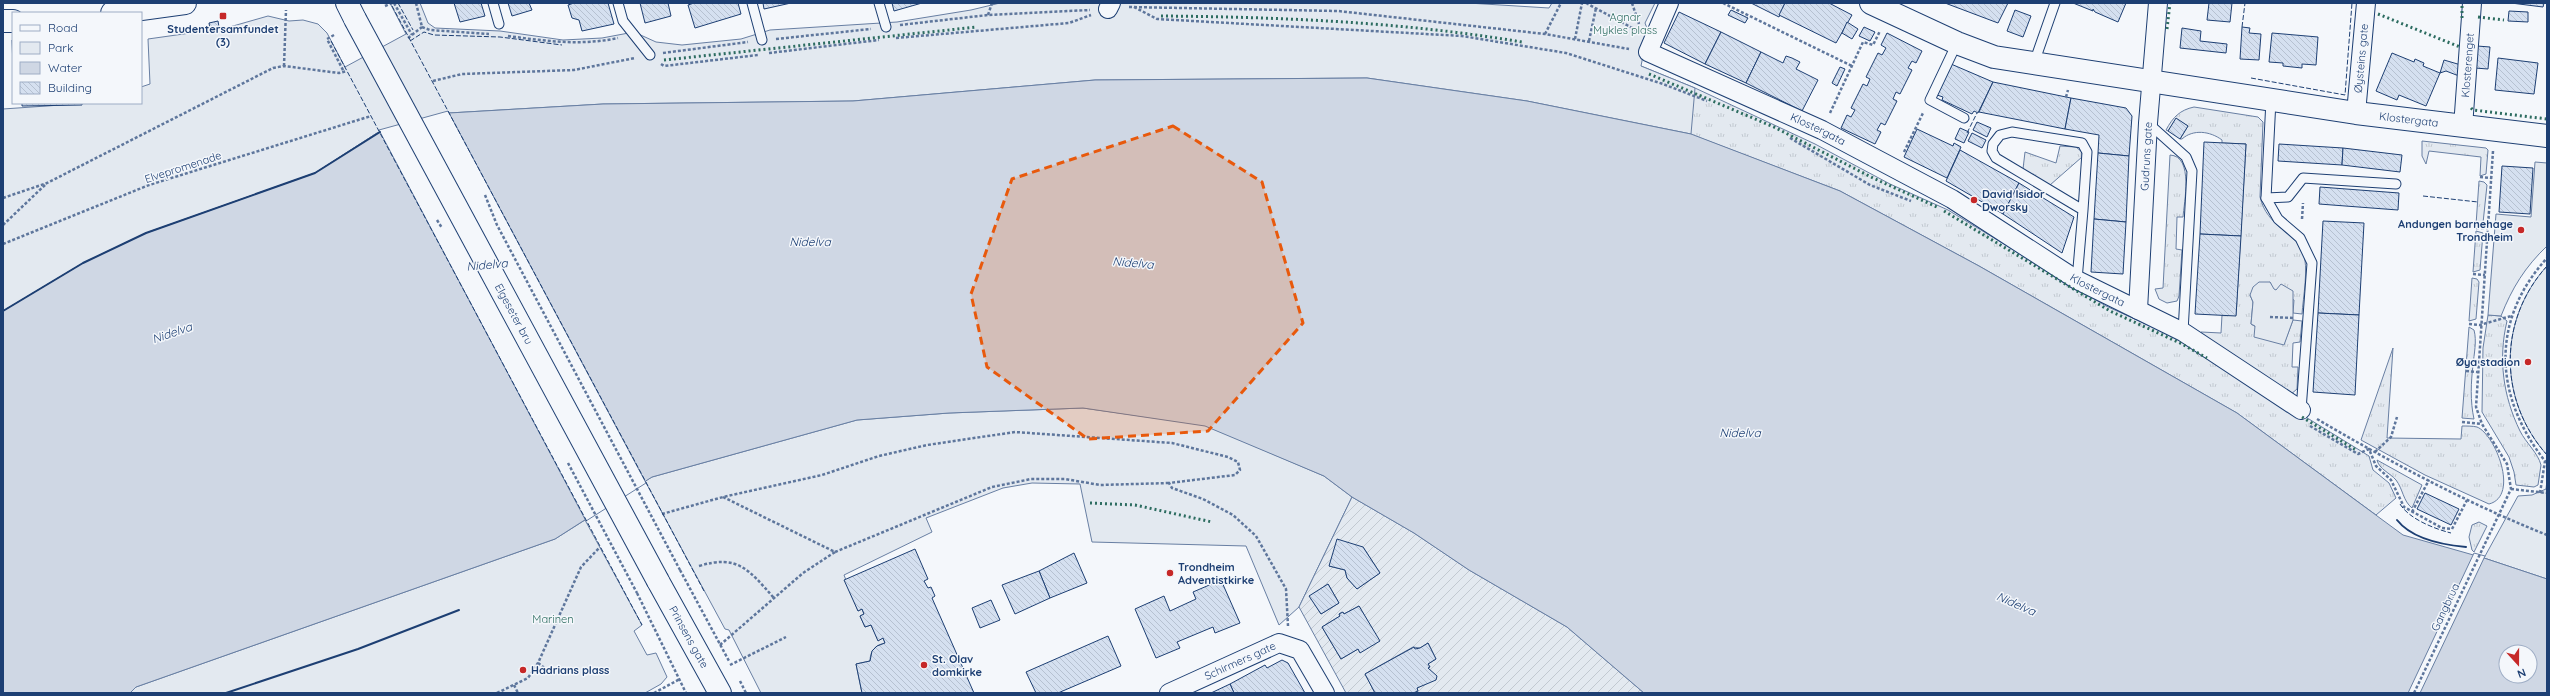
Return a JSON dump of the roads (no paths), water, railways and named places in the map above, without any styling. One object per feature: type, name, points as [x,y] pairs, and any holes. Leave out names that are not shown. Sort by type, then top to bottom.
[{"type":"main road","points":[[119,12],[184,3]]},
{"type":"main road","name":"Klostergata","points":[[1871,3],[1957,43],[1994,57],[2152,80],[2356,113],[2547,136]]},
{"type":"main road","name":"Elgeseter bru","points":[[351,11],[658,581]]},
{"type":"main road","name":"Prinsens gate","points":[[658,581],[720,693]]},
{"type":"street","name":"Klostergata","points":[[1669,3],[1647,42],[1822,130],[1952,199],[2077,280],[2183,332],[2304,417]]},
{"type":"street","name":"Gudruns gate","points":[[2138,310],[2148,123],[2158,3]]},
{"type":"street","name":"Øysteins gate","points":[[2356,113],[2366,3]]},
{"type":"street","name":"Klosterenget","points":[[2463,127],[2472,3]]},
{"type":"street","name":"Schirmers gate","points":[[1169,693],[1279,643],[1290,645],[1300,650],[1325,693]]},
{"type":"lane","points":[[493,3],[499,24]]},
{"type":"lane","points":[[618,3],[623,21],[650,55]]},
{"type":"lane","points":[[752,3],[762,40]]},
{"type":"lane","points":[[879,3],[886,27]]},
{"type":"lane","points":[[2034,63],[2055,3]]},
{"type":"lane","points":[[1957,43],[1930,100],[1964,118]]},
{"type":"lane","points":[[2271,99],[2266,198],[2278,219],[2300,238],[2312,263],[2304,417]]},
{"type":"lane","points":[[2148,123],[2186,157],[2192,171],[2183,332]]},
{"type":"lane","points":[[2077,280],[2083,210],[2087,152],[2082,143],[2012,132],[2000,135],[1993,144],[1992,152],[1996,158],[2083,210]]},
{"type":"lane","points":[[2266,198],[2288,197],[2303,178],[2396,184]]},
{"type":"water","name":"Nidelva","points":[[1367,78],[1527,101],[1691,134],[1840,191],[1979,266],[2237,413],[2403,535],[2484,558],[2547,579],[2547,693],[1644,693],[1567,627],[1469,570],[1414,533],[1352,497],[1324,476],[1205,426],[1083,408],[949,413],[857,420],[652,477],[555,539],[136,687],[130,693],[3,693],[3,311],[83,263],[146,233],[315,173],[377,133],[449,113],[603,104],[853,101],[1095,80]]},
{"type":"place","name":"Studentersamfundet (3)","points":[[223,16]]},
{"type":"place","name":"David Isidor Dworsky","points":[[1974,200]]},
{"type":"place","name":"Andungen barnehage Trondheim","points":[[2521,230]]},
{"type":"place","name":"Øya stadion","points":[[2528,362]]},
{"type":"place","name":"Trondheim Adventistkirke","points":[[1170,573]]},
{"type":"place","name":"St. Olav domkirke","points":[[924,665]]},
{"type":"place","name":"Hadrians plass","points":[[523,670]]},
{"type":"park label","name":"Agnar Mykles plass","points":[[1625,23]]},
{"type":"park label","name":"Marinen","points":[[553,619]]}]
